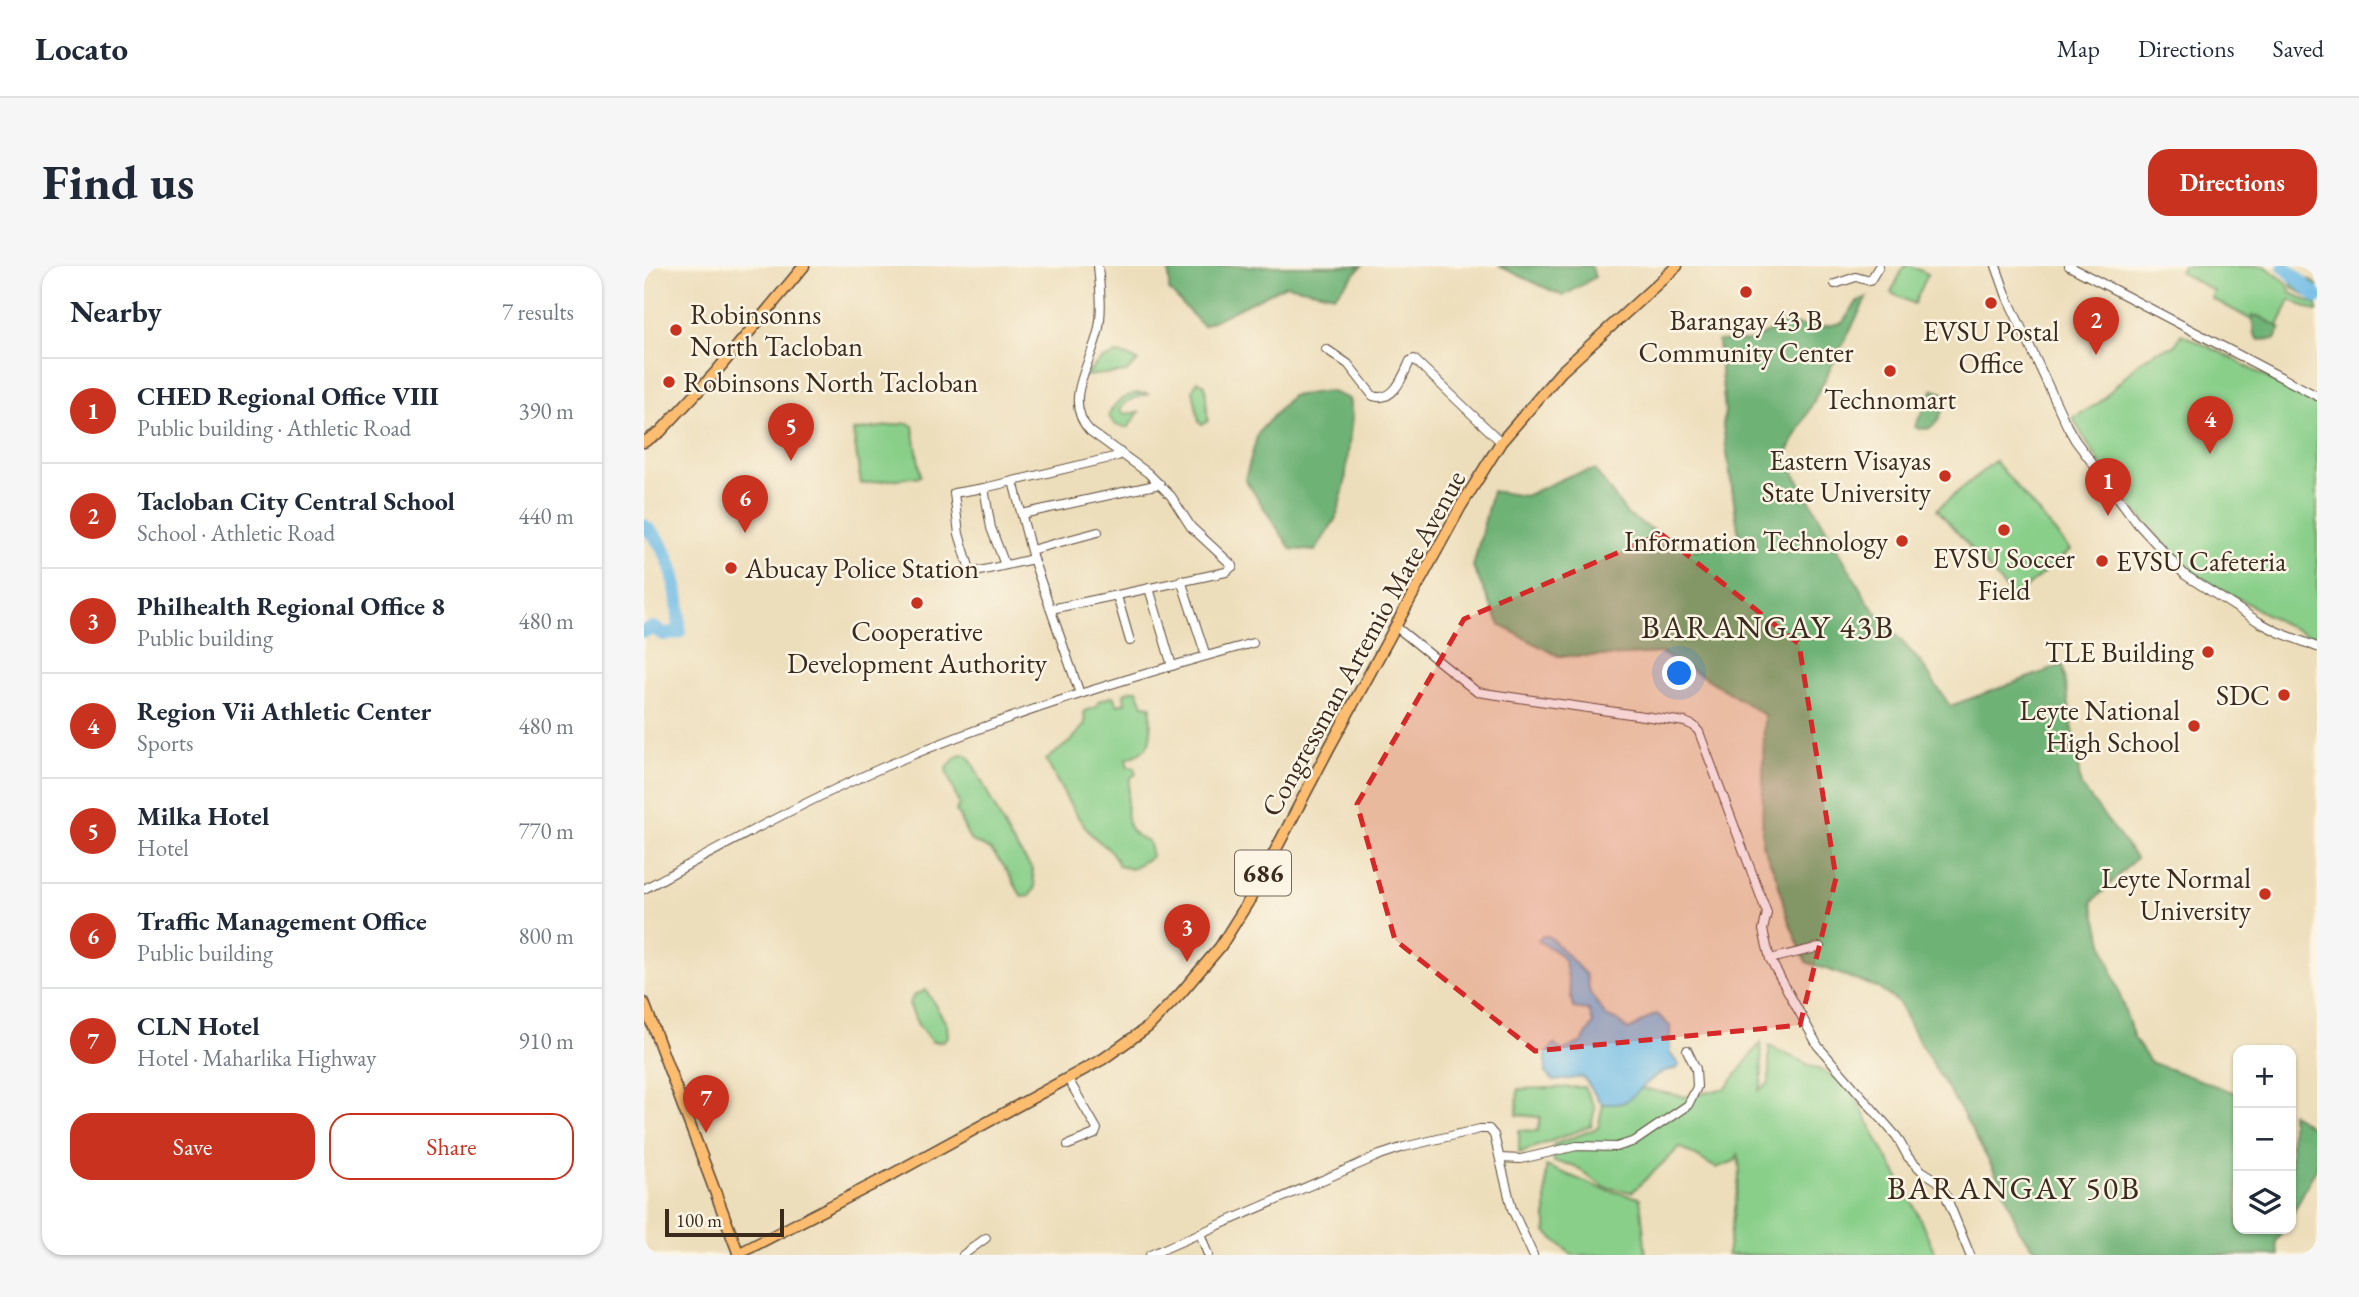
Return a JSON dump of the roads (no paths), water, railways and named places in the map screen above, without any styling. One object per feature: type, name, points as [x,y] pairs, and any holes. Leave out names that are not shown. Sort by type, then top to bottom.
[{"type":"main road","points":[[644,442],[658,435],[715,373],[804,266]]},
{"type":"main road","name":"Congressman Artemio Mate Avenue","points":[[738,1254],[1068,1079],[1103,1059],[1148,1027],[1220,947],[1250,899],[1395,626],[1466,497],[1501,442],[1561,372],[1677,266]]},
{"type":"main road","points":[[644,1003],[738,1254]]},
{"type":"street","points":[[1051,609],[1226,572],[1233,566],[1191,527],[1149,472],[1090,431],[1083,423],[1077,406],[1079,393],[1102,308],[1098,266]]},
{"type":"street","points":[[1835,284],[1856,277],[1870,281],[1879,266]]},
{"type":"street","points":[[1996,266],[2022,330],[2070,432],[2137,523],[2185,576],[2278,632],[2317,647]]},
{"type":"street","points":[[2070,266],[2317,396]]},
{"type":"street","points":[[1326,349],[1348,364],[1373,397],[1377,398],[1395,390],[1410,361],[1414,359],[1501,442]]},
{"type":"street","points":[[1097,532],[1005,565],[971,573],[959,534],[954,493],[1118,456],[1120,452]]},
{"type":"street","points":[[1013,481],[1032,554],[1080,694]]},
{"type":"street","points":[[1022,514],[1160,484]]},
{"type":"street","points":[[984,488],[991,528],[1005,565]]},
{"type":"street","points":[[1181,580],[1206,656]]},
{"type":"street","points":[[1149,588],[1172,666]]},
{"type":"street","points":[[1117,596],[1130,642]]},
{"type":"street","points":[[1395,626],[1476,692],[1658,717],[1694,726],[1699,732],[1767,913],[1763,930],[1770,959],[1818,1046],[1897,1138],[1908,1157],[1922,1171],[1938,1181],[1970,1255]]},
{"type":"street","points":[[644,889],[800,806],[899,760],[1080,694],[1252,643]]},
{"type":"street","points":[[1770,959],[1820,947]]},
{"type":"street","points":[[1500,1158],[1521,1159],[1577,1146],[1616,1147],[1635,1141],[1688,1105],[1697,1087],[1696,1069],[1687,1051]]},
{"type":"street","points":[[1068,1079],[1097,1132],[1068,1145]]},
{"type":"street","points":[[1150,1255],[1380,1155],[1449,1135],[1489,1129],[1494,1135],[1512,1209],[1533,1255]]},
{"type":"street","points":[[1200,1233],[1208,1255]]},
{"type":"street","points":[[963,1255],[986,1238]]},
{"type":"water","points":[[1542,936],[1549,936],[1586,975],[1590,993],[1606,1016],[1618,1021],[1628,1030],[1657,1014],[1670,1026],[1670,1053],[1679,1065],[1654,1077],[1626,1101],[1615,1104],[1603,1104],[1582,1077],[1554,1081],[1546,1074],[1546,1055],[1554,1044],[1562,1051],[1582,1042],[1593,1024],[1589,1010],[1573,1008],[1564,961],[1538,941]]},
{"type":"waterway","points":[[2284,266],[2317,297]]},
{"type":"waterway","points":[[644,526],[654,535],[669,560],[676,589],[679,632],[664,634],[653,628],[644,631]]},
{"type":"place","name":"Barangay 43 B Community Center","points":[[1746,292]]},
{"type":"place","name":"EVSU Postal Office","points":[[1991,303]]},
{"type":"place","name":"Robinsonns North Tacloban","points":[[676,330]]},
{"type":"place","name":"Tacloban City Central School","points":[[2096,355]]},
{"type":"place","name":"Technomart","points":[[1890,371]]},
{"type":"place","name":"Robinsons North Tacloban","points":[[669,382]]},
{"type":"place","name":"Region Vii Athletic Center","points":[[2210,454]]},
{"type":"place","name":"Milka Hotel","points":[[791,461]]},
{"type":"place","name":"Eastern Visayas State University","points":[[1945,476]]},
{"type":"place","name":"CHED Regional Office VIII","points":[[2108,516]]},
{"type":"place","name":"EVSU Soccer Field","points":[[2004,530]]},
{"type":"place","name":"Traffic Management Office","points":[[745,533]]},
{"type":"place","name":"Information Technology","points":[[1902,541]]},
{"type":"place","name":"EVSU Cafeteria","points":[[2102,561]]},
{"type":"place","name":"Abucay Police Station","points":[[731,568]]},
{"type":"place","name":"Cooperative Development Authority","points":[[917,603]]},
{"type":"place","name":"TLE Building","points":[[2208,652]]},
{"type":"place","name":"SDC","points":[[2284,695]]},
{"type":"place","name":"Leyte National High School","points":[[2194,726]]},
{"type":"place","name":"Leyte Normal University","points":[[2265,894]]},
{"type":"place","name":"Philhealth Regional Office 8","points":[[1187,962]]},
{"type":"place","name":"CLN Hotel","points":[[706,1133]]},
{"type":"district","name":"BARANGAY 43B","points":[[1768,627]]},
{"type":"district","name":"BARANGAY 50B","points":[[2014,1188]]}]
